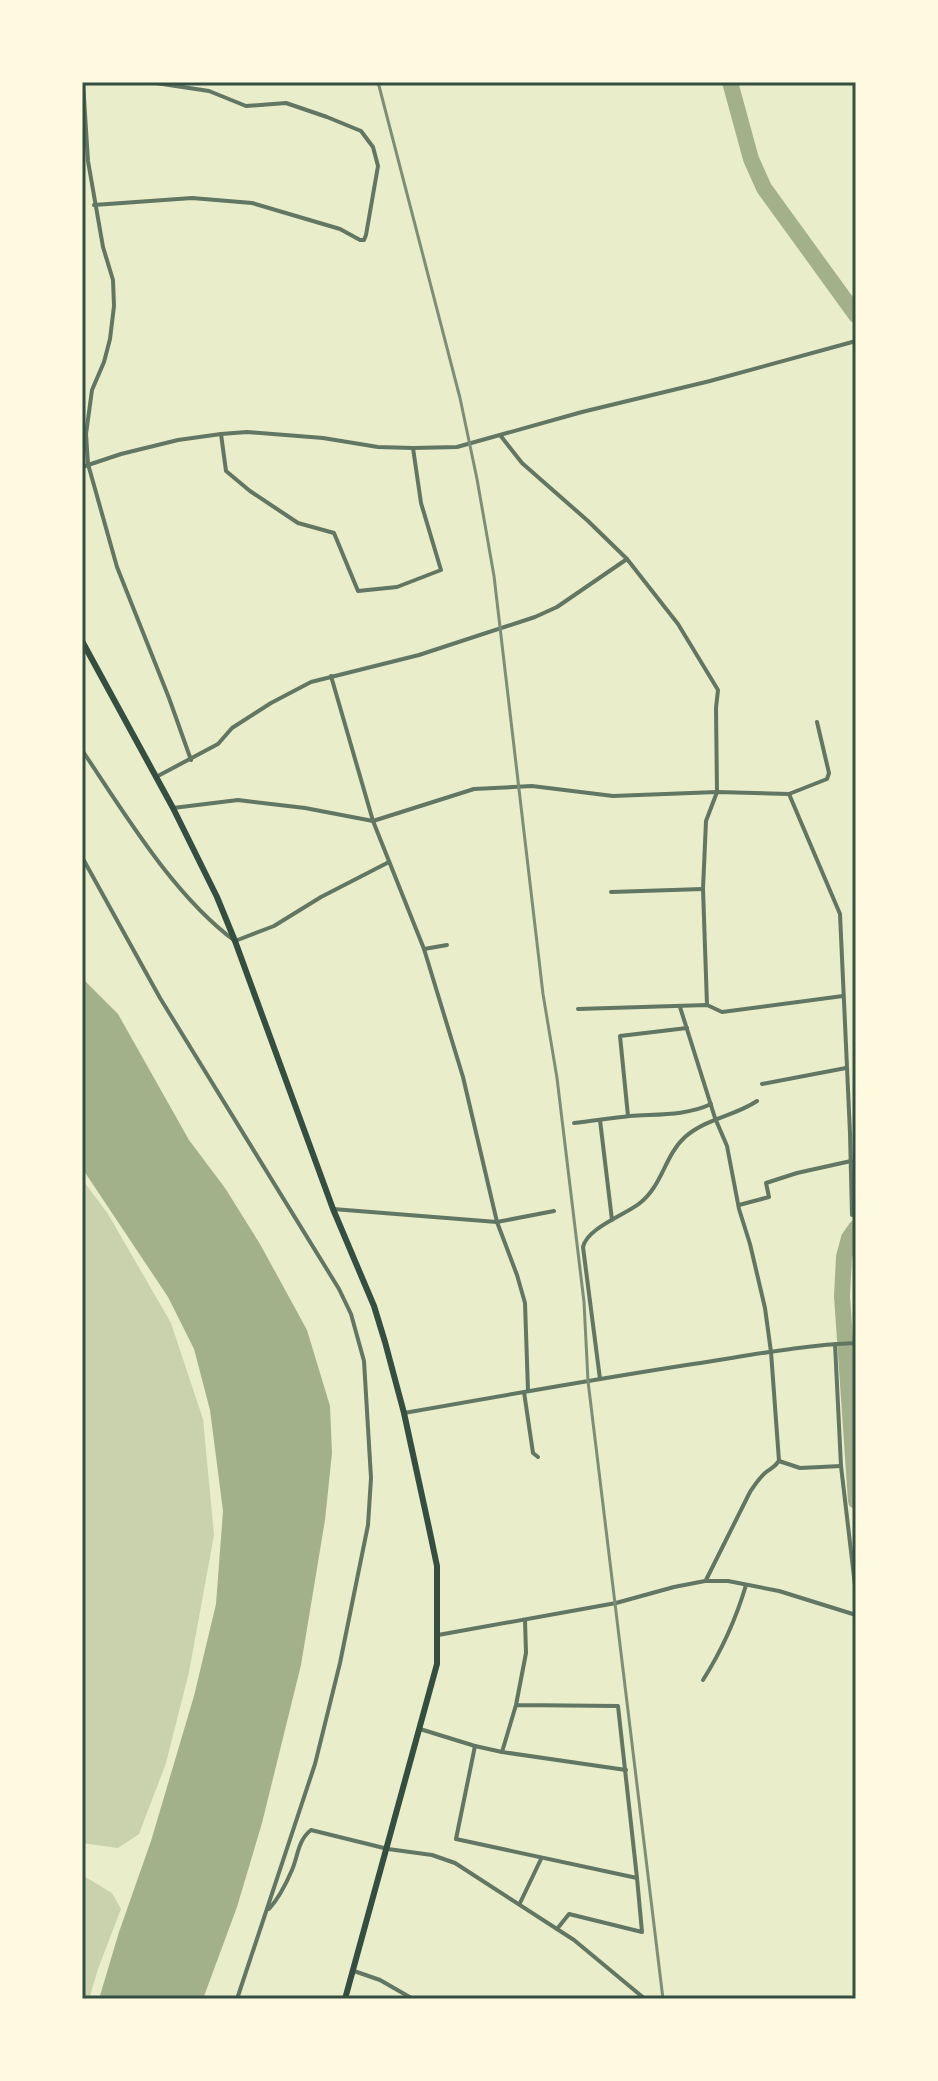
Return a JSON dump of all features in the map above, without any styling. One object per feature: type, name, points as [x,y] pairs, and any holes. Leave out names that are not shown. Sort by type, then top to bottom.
[{"type":"main road","points":[[82,641],[173,808],[235,941],[333,1209],[374,1306],[404,1413],[437,1566],[437,1664],[345,1999]]},
{"type":"street","points":[[83,82],[85,161],[113,280],[114,306],[104,362],[92,390],[85,466],[117,567],[191,760]]},
{"type":"street","points":[[94,205],[192,198],[252,203],[340,229],[364,240],[378,166],[373,147],[361,131],[286,103],[246,106],[209,91],[149,82]]},
{"type":"street","points":[[85,466],[178,440],[247,432],[323,438],[378,447],[457,447],[856,341]]},
{"type":"street","points":[[221,434],[226,471],[298,523],[334,533],[358,591],[397,587],[441,570],[421,503],[413,448]]},
{"type":"street","points":[[500,435],[522,463],[627,559],[678,624],[718,690],[717,792],[706,821],[703,889],[707,1005]]},
{"type":"street","points":[[156,777],[218,744],[232,728],[311,682],[419,655],[535,617],[557,607],[627,559]]},
{"type":"street","points":[[331,676],[373,821],[424,949],[463,1077],[497,1222],[525,1303],[526,1392],[533,1453],[538,1457]]},
{"type":"street","points":[[173,808],[238,800],[373,821],[474,789],[532,786],[613,796],[717,792],[789,794],[827,779],[829,773],[817,722]]},
{"type":"street","points":[[82,750],[177,885],[216,928],[235,941],[274,926],[321,897],[389,862]]},
{"type":"street","points":[[789,794],[840,914],[852,1215]]},
{"type":"street","points":[[82,857],[160,998],[339,1289],[351,1314],[364,1361],[371,1478],[368,1525],[340,1663],[315,1764],[237,1999]]},
{"type":"street","points":[[611,892],[703,889]]},
{"type":"street","points":[[424,949],[447,945]]},
{"type":"street","points":[[578,1009],[707,1005],[722,1012],[843,996]]},
{"type":"street","points":[[680,1007],[727,1146],[738,1205],[765,1308],[779,1461],[750,1492],[705,1581]]},
{"type":"street","points":[[628,1116],[620,1036],[687,1028]]},
{"type":"street","points":[[762,1084],[847,1068]]},
{"type":"street","points":[[600,1379],[583,1247],[585,1240],[651,1193],[673,1150],[684,1138],[715,1118],[757,1101]]},
{"type":"street","points":[[574,1123],[628,1116],[670,1115],[711,1104]]},
{"type":"street","points":[[600,1120],[612,1220]]},
{"type":"street","points":[[738,1205],[769,1197],[766,1183],[851,1161]]},
{"type":"street","points":[[333,1209],[497,1222],[554,1211]]},
{"type":"street","points":[[404,1413],[771,1352],[856,1343]]},
{"type":"street","points":[[835,1344],[841,1466],[856,1594]]},
{"type":"street","points":[[779,1461],[800,1468],[841,1466]]},
{"type":"street","points":[[438,1635],[616,1603],[705,1581],[728,1581],[779,1591],[856,1615]]},
{"type":"street","points":[[703,1680],[737,1614],[746,1585]]},
{"type":"street","points":[[502,1752],[516,1705],[526,1653],[525,1620]]},
{"type":"street","points":[[516,1705],[618,1706],[642,1932],[569,1914],[557,1929]]},
{"type":"street","points":[[420,1729],[502,1752],[626,1770]]},
{"type":"street","points":[[475,1746],[456,1839],[637,1878]]},
{"type":"street","points":[[268,1910],[283,1889],[304,1835],[311,1830],[388,1849],[432,1855],[455,1863],[520,1903],[645,1999]]},
{"type":"street","points":[[520,1903],[541,1858]]},
{"type":"street","points":[[354,1971],[380,1980],[413,1999]]},
{"type":"shaded area","points":[[82,978],[118,1014],[189,1140],[225,1188],[260,1244],[307,1330],[330,1406],[332,1453],[325,1520],[301,1665],[262,1823],[237,1907],[203,1999],[99,1999],[194,1696],[216,1604],[223,1511],[210,1410],[194,1349],[168,1297],[82,1168]]},
{"type":"shaded area","points":[[82,1179],[108,1214],[171,1323],[203,1419],[214,1535],[189,1672],[166,1763],[139,1834],[118,1848],[82,1843]]},
{"type":"shaded area","points":[[82,1875],[112,1893],[121,1909],[89,1999],[82,1999]]},
{"type":"waterway","points":[[730,82],[751,159],[764,188],[856,315]]},
{"type":"waterway","points":[[856,1228],[849,1238],[844,1257],[842,1296],[856,1501]]},
{"type":"railway","points":[[378,82],[460,398],[494,576],[543,994],[557,1078],[584,1302],[588,1381],[663,1999]]}]
